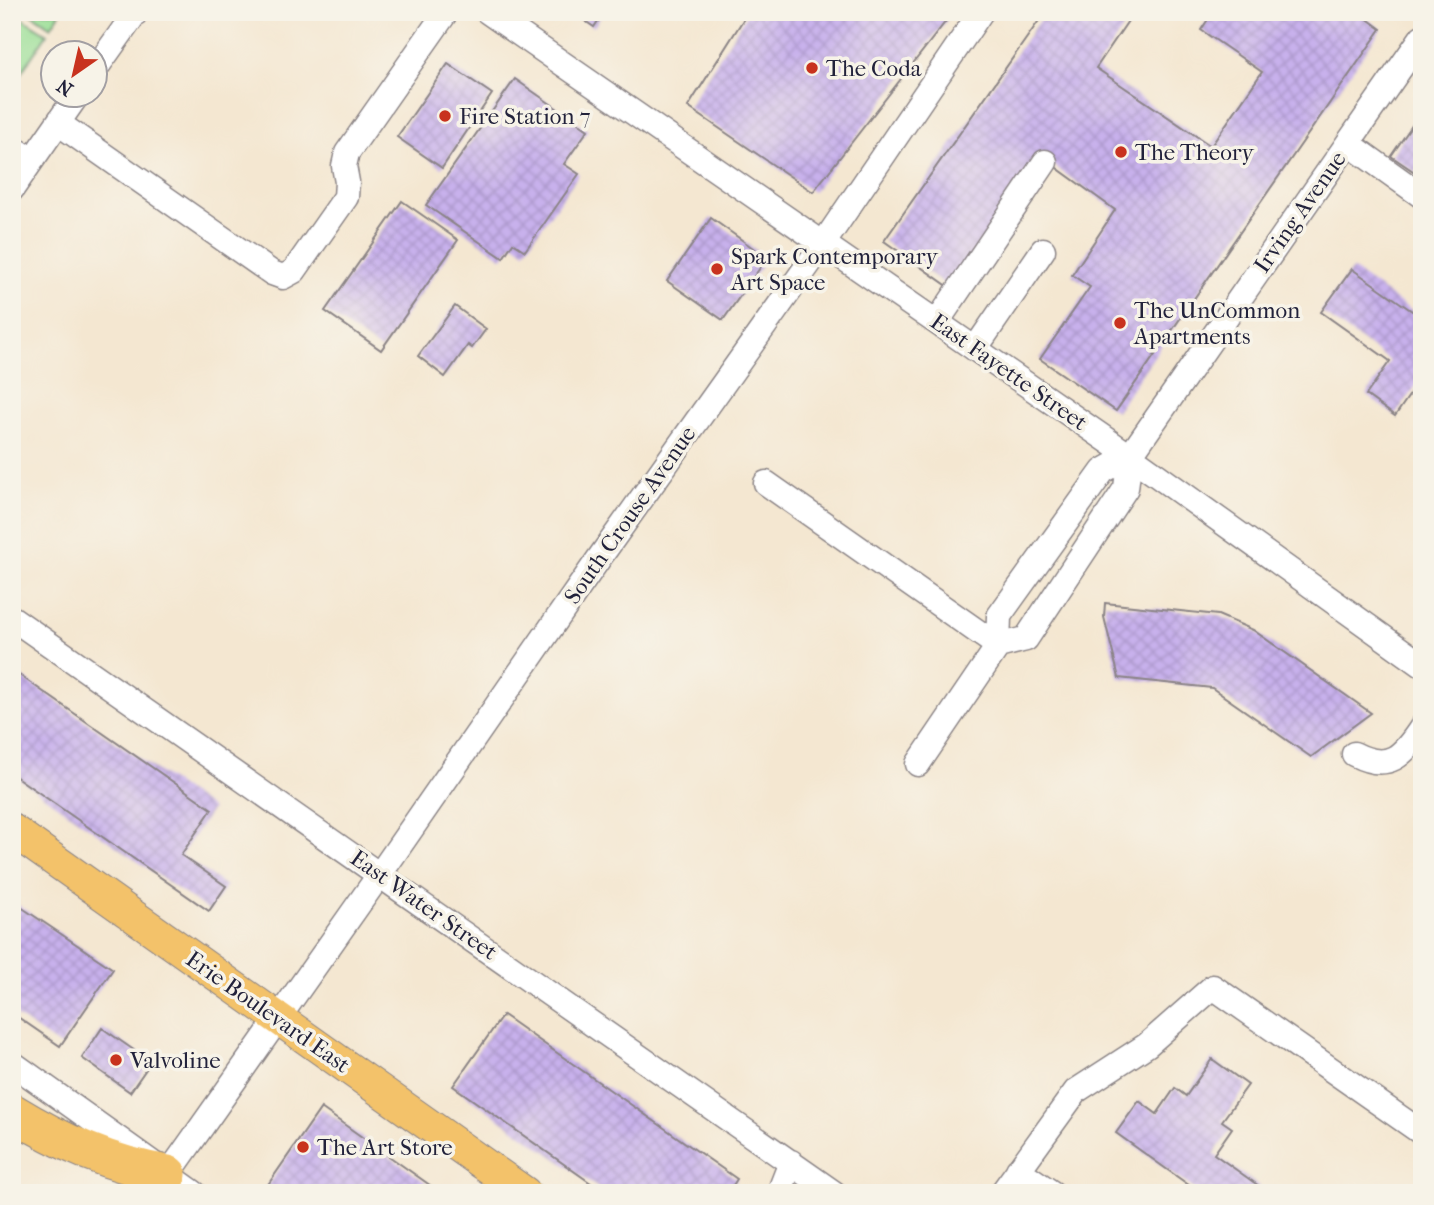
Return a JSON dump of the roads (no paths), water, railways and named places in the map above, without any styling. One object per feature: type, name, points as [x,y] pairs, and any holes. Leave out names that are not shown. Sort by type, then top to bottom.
[{"type":"highway","points":[[12,1112],[83,1150],[172,1187]]},
{"type":"main road","name":"Erie Boulevard East","points":[[12,830],[525,1193]]},
{"type":"street","points":[[108,51],[136,12]]},
{"type":"street","points":[[58,123],[261,265],[283,277],[294,271],[346,197],[344,166],[347,153],[446,12]]},
{"type":"street","name":"East Fayette Street","points":[[488,12],[1130,456],[1422,665]]},
{"type":"street","name":"South Crouse Avenue","points":[[172,1187],[278,1018],[600,556],[823,244],[981,12]]},
{"type":"street","name":"Irving Avenue","points":[[1130,456],[1422,37]]},
{"type":"street","points":[[12,189],[22,154],[58,123],[68,108]]},
{"type":"street","points":[[1349,143],[1422,195]]},
{"type":"street","points":[[937,322],[1045,162]]},
{"type":"street","points":[[975,349],[1042,250]]},
{"type":"street","points":[[918,764],[998,646],[999,616],[1103,471],[1130,456]]},
{"type":"street","points":[[766,483],[998,646],[1026,639],[1126,488],[1130,456]]},
{"type":"street","name":"East Water Street","points":[[12,618],[834,1193]]},
{"type":"street","points":[[1354,754],[1380,763],[1393,759],[1404,751],[1422,727]]},
{"type":"street","points":[[1002,1193],[1076,1091],[1147,1045],[1213,987],[1422,1133]]},
{"type":"street","points":[[12,1063],[172,1187]]},
{"type":"street","points":[[779,1193],[791,1162]]},
{"type":"street","points":[[1018,1170],[1052,1193]]},
{"type":"place","name":"The Coda","points":[[812,68]]},
{"type":"place","name":"Fire Station 7","points":[[445,116]]},
{"type":"place","name":"The Theory","points":[[1121,152]]},
{"type":"place","name":"Spark Contemporary Art Space","points":[[717,269]]},
{"type":"place","name":"The UnCommon Apartments","points":[[1120,323]]},
{"type":"place","name":"Valvoline","points":[[116,1060]]},
{"type":"place","name":"The Art Store","points":[[303,1147]]}]
